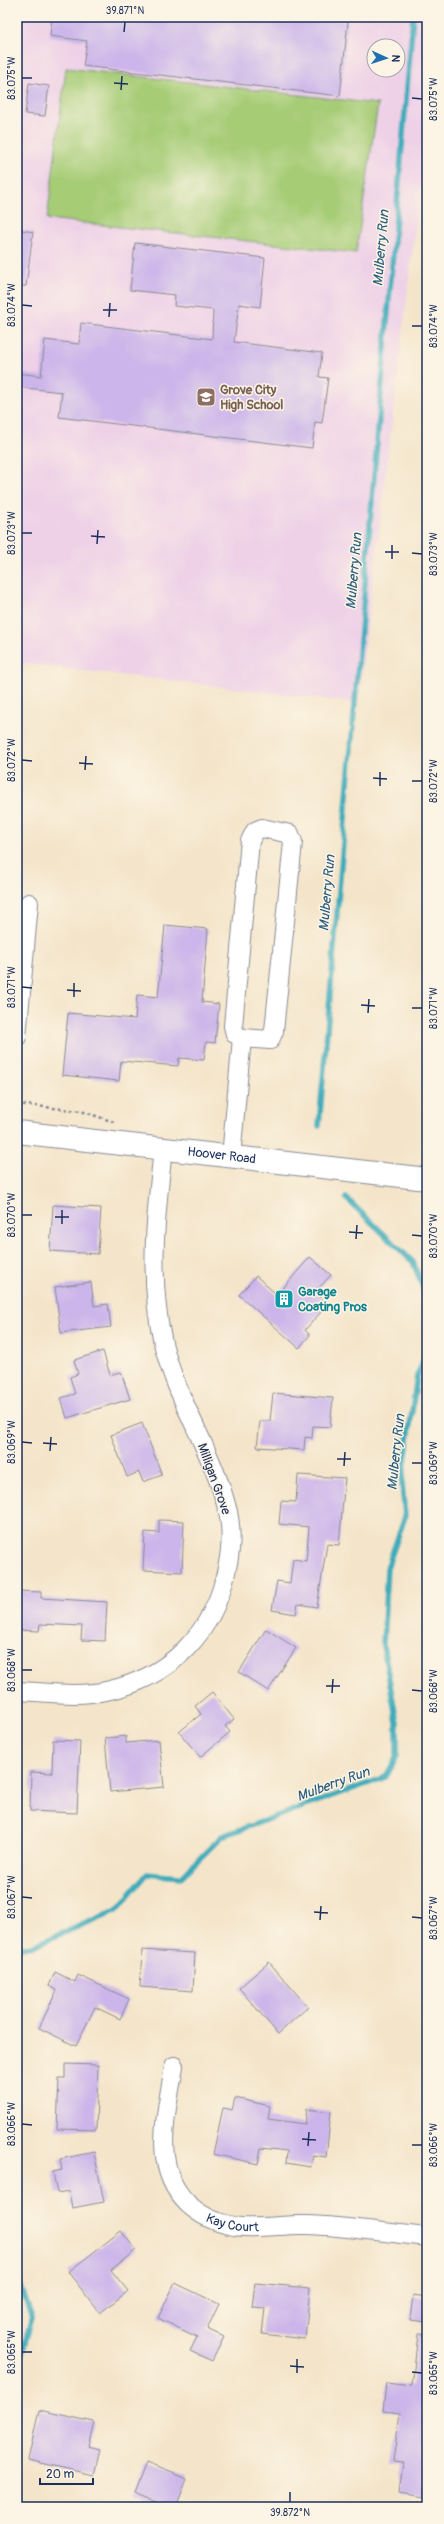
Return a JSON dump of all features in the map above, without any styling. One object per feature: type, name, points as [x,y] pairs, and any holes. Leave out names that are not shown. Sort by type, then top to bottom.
[{"type":"main road","name":"Hoover Road","points":[[17,1132],[427,1180]]},
{"type":"street","points":[[262,828],[290,834],[293,842],[274,1031],[270,1040],[242,1038],[234,1034],[233,1026],[250,841],[255,831],[262,828]]},
{"type":"street","points":[[17,1037],[29,904]]},
{"type":"street","points":[[231,1157],[242,1038]]},
{"type":"street","name":"Milligan Grove","points":[[17,1691],[104,1691],[126,1686],[153,1674],[174,1660],[206,1624],[218,1604],[225,1581],[230,1554],[231,1533],[228,1512],[218,1482],[177,1388],[163,1343],[154,1289],[154,1236],[163,1149]]},
{"type":"street","name":"Kay Court","points":[[174,2066],[164,2131],[166,2164],[170,2179],[179,2194],[195,2210],[213,2221],[236,2226],[307,2225],[427,2238]]},
{"type":"shaded area","name":"Grove City High School","points":[[17,17],[427,17],[427,132],[358,703],[17,663]]},
{"type":"green space","points":[[66,68],[378,104],[356,253],[47,219]]},
{"type":"building","points":[[52,17],[309,17],[348,22],[340,96],[83,66],[87,41],[50,36]]},
{"type":"building","points":[[29,83],[49,86],[45,116],[25,114]]},
{"type":"building","points":[[17,229],[33,232],[26,286],[17,286]]},
{"type":"building","points":[[135,243],[265,258],[260,307],[239,304],[234,342],[322,353],[319,377],[328,378],[322,423],[315,422],[312,448],[59,417],[62,392],[17,387],[17,373],[41,376],[45,340],[79,344],[81,323],[212,339],[213,310],[174,306],[175,295],[130,290]]},
{"type":"building","points":[[165,925],[208,929],[202,1002],[219,1004],[215,1043],[206,1042],[204,1060],[179,1058],[178,1066],[121,1061],[119,1081],[62,1075],[68,1013],[135,1019],[137,995],[158,997]]},
{"type":"building","points":[[53,1205],[101,1208],[98,1254],[50,1251]]},
{"type":"building","name":"Garage Coating Pros","points":[[310,1257],[331,1275],[315,1292],[328,1304],[305,1330],[310,1335],[299,1348],[239,1295],[256,1276],[277,1295]]},
{"type":"building","points":[[91,1282],[94,1306],[108,1304],[111,1327],[61,1333],[55,1287]]},
{"type":"building","points":[[103,1351],[110,1375],[121,1372],[130,1399],[67,1418],[61,1398],[75,1394],[70,1377],[78,1374],[74,1360]]},
{"type":"building","points":[[273,1393],[333,1398],[330,1427],[313,1426],[312,1438],[305,1437],[304,1450],[257,1447],[260,1421],[270,1421]]},
{"type":"building","points":[[142,1423],[162,1475],[143,1482],[139,1472],[127,1477],[111,1435]]},
{"type":"building","points":[[298,1475],[345,1478],[339,1545],[327,1544],[317,1607],[298,1604],[296,1614],[272,1610],[277,1581],[290,1583],[293,1559],[306,1561],[309,1527],[279,1524],[281,1501],[296,1502]]},
{"type":"building","points":[[159,1520],[184,1521],[182,1572],[143,1570],[145,1532],[159,1533]]},
{"type":"building","points":[[17,1591],[41,1592],[41,1598],[107,1602],[105,1641],[81,1640],[82,1626],[40,1624],[39,1631],[17,1630]]},
{"type":"building","points":[[266,1629],[296,1648],[268,1691],[239,1672]]},
{"type":"building","points":[[212,1692],[234,1719],[225,1726],[230,1732],[200,1757],[179,1732],[201,1714],[195,1706]]},
{"type":"building","points":[[126,1736],[126,1743],[159,1740],[164,1787],[110,1792],[105,1738]]},
{"type":"building","points":[[53,1740],[80,1741],[77,1813],[30,1811],[31,1772],[52,1773]]},
{"type":"building","points":[[142,1950],[195,1953],[193,1991],[140,1987]]},
{"type":"building","points":[[269,1962],[308,2007],[278,2034],[239,1988]]},
{"type":"building","points":[[55,1972],[75,1982],[78,1975],[129,1999],[120,2019],[95,2007],[76,2046],[39,2028],[57,1990],[49,1986]]},
{"type":"building","points":[[65,2064],[98,2065],[96,2130],[57,2129],[59,2078],[65,2078]]},
{"type":"building","points":[[235,2098],[270,2106],[268,2119],[305,2124],[307,2109],[331,2112],[326,2157],[313,2155],[311,2167],[286,2163],[287,2151],[261,2148],[258,2164],[213,2154],[223,2108],[232,2110]]},
{"type":"building","points":[[94,2152],[104,2202],[72,2208],[69,2191],[57,2193],[53,2172],[62,2170],[60,2159]]},
{"type":"building","points":[[121,2231],[136,2250],[111,2270],[128,2291],[100,2313],[68,2272]]},
{"type":"building","points":[[175,2283],[219,2304],[207,2329],[224,2337],[212,2361],[190,2351],[197,2337],[158,2318]]},
{"type":"building","points":[[255,2283],[310,2288],[305,2339],[262,2334],[265,2308],[252,2307]]},
{"type":"building","points":[[413,2295],[427,2297],[427,2322],[410,2320]]},
{"type":"building","points":[[418,2334],[427,2334],[425,2497],[399,2493],[403,2462],[393,2461],[400,2413],[383,2411],[386,2383],[412,2386]]},
{"type":"building","points":[[39,2410],[94,2422],[88,2446],[100,2449],[94,2475],[28,2460]]},
{"type":"building","points":[[146,2463],[187,2479],[176,2507],[168,2507],[134,2493]]},
{"type":"waterway","name":"Mulberry Run","points":[[319,1126],[413,17]]},
{"type":"waterway","name":"Mulberry Run","points":[[346,1198],[413,1262],[427,1298]]},
{"type":"waterway","name":"Mulberry Run","points":[[17,1949],[33,1946],[117,1910],[147,1874],[181,1877],[222,1836],[386,1777],[397,1756],[397,1723],[383,1645],[387,1568],[405,1517],[402,1483],[417,1376],[427,1352]]},
{"type":"waterway","name":"Mulberry Run","points":[[17,2275],[32,2318],[21,2356],[17,2359]]},
{"type":"place","name":"Grove City High School","points":[[206,397]]},
{"type":"place","name":"Garage Coating Pros","points":[[284,1299]]}]
